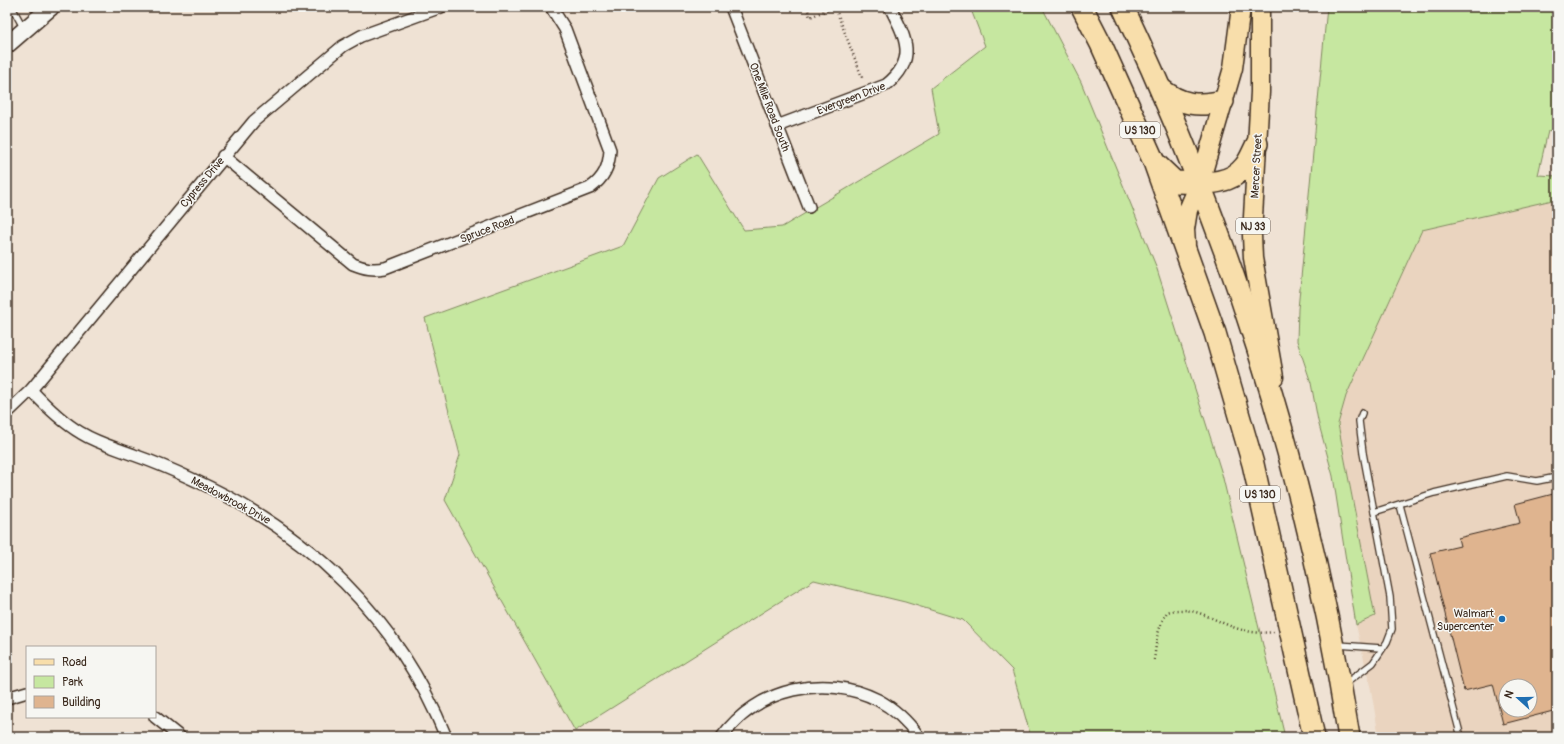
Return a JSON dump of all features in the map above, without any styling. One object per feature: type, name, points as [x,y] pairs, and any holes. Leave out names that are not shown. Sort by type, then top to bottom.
[{"type":"highway","name":"US 130","points":[[1082,7],[1101,44],[1154,162],[1215,333],[1253,464],[1314,737]]},
{"type":"highway","name":"US 130","points":[[1122,7],[1160,89],[1200,182],[1223,243],[1266,372],[1311,539],[1333,645],[1349,737]]},
{"type":"highway","points":[[1160,89],[1181,102],[1194,105],[1208,105],[1223,101]]},
{"type":"highway","points":[[1154,162],[1175,182],[1215,183],[1230,179],[1245,166],[1257,144]]},
{"type":"main road","points":[[1188,257],[1184,229],[1188,210],[1200,182],[1233,68],[1240,7]]},
{"type":"main road","name":"Mercer Street","points":[[1260,7],[1261,43],[1252,235],[1253,258],[1286,443]]},
{"type":"street","points":[[7,45],[51,7]]},
{"type":"street","name":"Cypress Drive","points":[[7,413],[31,390],[254,121],[344,46],[362,36],[442,7]]},
{"type":"street","name":"Spruce Road","points":[[224,156],[354,264],[364,268],[376,270],[385,268],[590,188],[599,181],[606,172],[610,150],[564,29],[551,7]]},
{"type":"street","name":"One Mile Road South","points":[[731,7],[809,207]]},
{"type":"street","name":"Evergreen Drive","points":[[777,126],[886,85],[896,78],[902,69],[906,58],[907,46],[904,34],[890,7]]},
{"type":"street","points":[[1261,43],[1266,7]]},
{"type":"street","name":"Meadowbrook Drive","points":[[31,390],[62,420],[81,433],[98,442],[171,470],[243,504],[276,525],[309,550],[340,577],[383,626],[419,681],[446,737]]},
{"type":"street","points":[[722,737],[740,716],[767,698],[785,691],[823,686],[843,688],[863,693],[879,701],[909,724],[919,737]]},
{"type":"street","points":[[7,698],[26,692]]},
{"type":"street","points":[[156,718],[180,737]]},
{"type":"lane","points":[[12,7],[24,30]]},
{"type":"lane","points":[[1341,687],[1373,663],[1381,648],[1387,642],[1392,629],[1390,597],[1359,421],[1362,413]]},
{"type":"lane","points":[[1374,512],[1434,493],[1508,476],[1537,481],[1557,477]]},
{"type":"lane","points":[[1400,505],[1461,737]]},
{"type":"lane","points":[[1333,645],[1381,648]]},
{"type":"path","points":[[807,7],[810,17],[835,8],[863,80]]},
{"type":"path","points":[[1154,660],[1162,621],[1168,612],[1178,609],[1195,611],[1246,631],[1291,632]]},
{"type":"shaded area","points":[[1557,199],[1557,737],[1379,737],[1371,690],[1356,625],[1375,616],[1338,424],[1346,396],[1422,230]]},
{"type":"green space","points":[[970,7],[1042,7],[1081,82],[1156,266],[1222,474],[1285,737],[1031,737],[1012,670],[963,620],[905,602],[814,580],[575,731],[445,500],[460,455],[425,318],[623,246],[659,178],[697,154],[744,230],[782,227],[939,134],[931,88],[985,46]]},
{"type":"green space","points":[[1327,7],[1388,7],[1395,11],[1396,7],[1557,7],[1557,129],[1548,131],[1538,175],[1557,176],[1557,199],[1422,230],[1346,396],[1338,424],[1375,616],[1356,625],[1333,476],[1318,421],[1311,383],[1297,341],[1298,309]]},
{"type":"building","name":"Walmart Supercenter","points":[[1557,493],[1557,710],[1538,715],[1538,678],[1498,678],[1498,704],[1493,684],[1464,691],[1430,553],[1460,546],[1458,538],[1520,523],[1515,504]]},
{"type":"building","name":"Walmart Supercenter","points":[[1502,718],[1526,718],[1503,724]]},
{"type":"place","name":"Walmart Supercenter","points":[[1502,619]]}]
